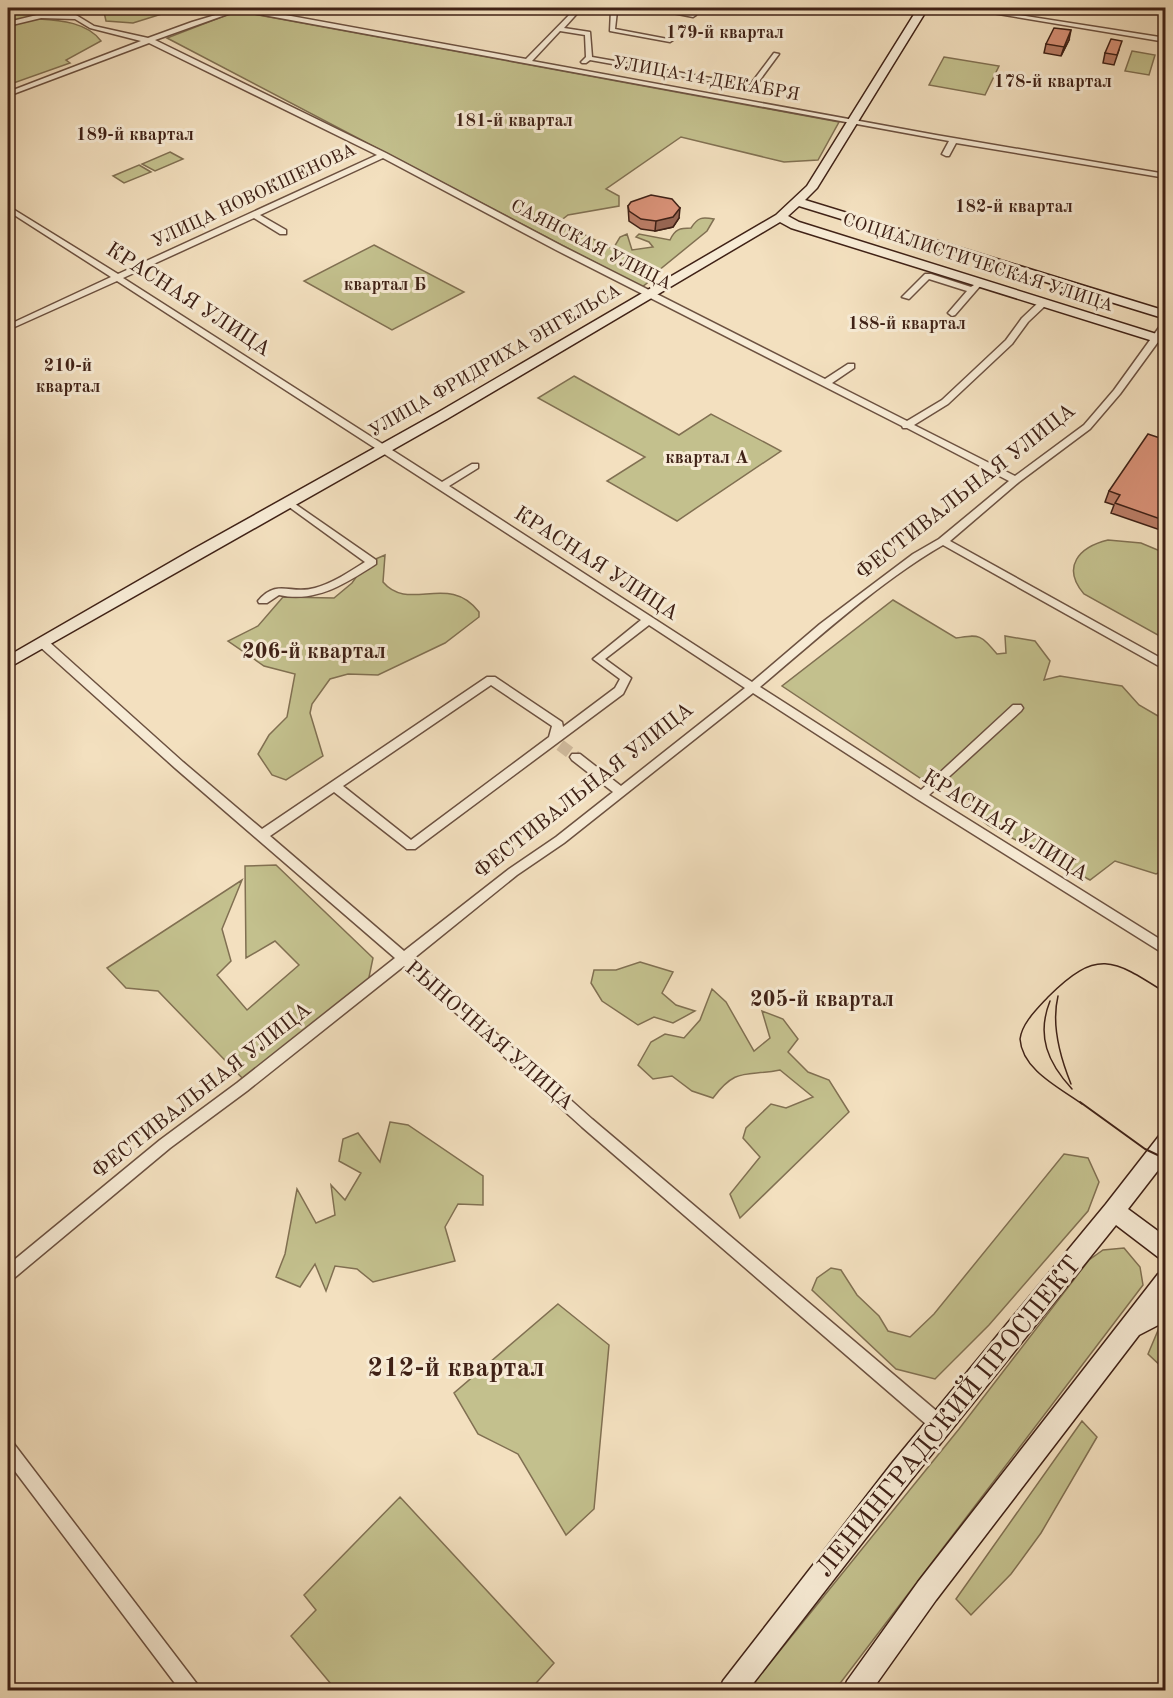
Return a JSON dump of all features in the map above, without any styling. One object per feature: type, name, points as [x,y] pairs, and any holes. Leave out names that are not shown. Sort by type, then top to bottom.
[{"type":"street","name":"САЯНСКАЯ УЛИЦА","points":[[56,8],[76,16],[92,27],[151,41],[383,155],[824,384],[1016,480]]},
{"type":"street","points":[[8,94],[194,23],[249,8]]},
{"type":"street","points":[[285,18],[289,8]]},
{"type":"street","points":[[527,62],[579,8]]},
{"type":"street","points":[[635,8],[612,8],[612,30],[670,40]]},
{"type":"street","points":[[650,8],[693,15]]},
{"type":"street","name":"УЛИЦА ФРИДРИХА ЭНГЕЛЬСА","points":[[8,663],[384,449],[780,217],[799,202],[811,188],[923,8]]},
{"type":"street","points":[[965,8],[1166,40]]},
{"type":"street","name":"УЛИЦА 14 ДЕКАБРЯ","points":[[241,9],[954,140],[1166,176]]},
{"type":"street","points":[[8,24],[41,16],[76,16]]},
{"type":"street","points":[[558,29],[588,33],[589,58]]},
{"type":"street","points":[[574,70],[589,58],[752,87],[776,54]]},
{"type":"street","points":[[685,91],[696,76]]},
{"type":"street","points":[[946,154],[954,140]]},
{"type":"street","name":"УЛИЦА НОВОКШЕНОВА","points":[[8,328],[383,155]]},
{"type":"street","name":"СОЦИАЛИСТИЧЕСКАЯ УЛИЦА","points":[[799,202],[1166,315]]},
{"type":"street","name":"КРАСНАЯ УЛИЦА","points":[[8,208],[921,796],[1166,950]]},
{"type":"street","points":[[255,215],[283,232]]},
{"type":"street","name":"СОЦИАЛИСТИЧЕСКАЯ УЛИЦА","points":[[780,217],[795,225],[976,286],[1043,303],[1160,340]]},
{"type":"street","points":[[906,297],[927,276],[976,286]]},
{"type":"street","points":[[952,313],[976,286]]},
{"type":"street","points":[[906,426],[945,402],[1009,342],[1025,320],[1043,303]]},
{"type":"street","name":"ФЕСТИВАЛЬНАЯ УЛИЦА","points":[[8,1274],[165,1144],[242,1087],[513,872],[560,840],[753,687],[824,627],[917,556],[943,541],[1016,480],[1087,427],[1160,340],[1166,324]]},
{"type":"street","points":[[824,384],[851,366]]},
{"type":"street","points":[[440,487],[475,466]]},
{"type":"street","points":[[263,601],[278,591],[288,595],[327,590],[372,562],[288,502]]},
{"type":"street","points":[[943,541],[1166,666]]},
{"type":"street","points":[[334,786],[411,846],[557,743],[619,691],[626,678],[598,659],[648,620]]},
{"type":"street","name":"РЫНОЧНАЯ УЛИЦА","points":[[43,643],[587,1123],[939,1425]]},
{"type":"street","points":[[262,835],[491,680],[558,725],[557,743]]},
{"type":"street","points":[[921,796],[1017,708]]},
{"type":"street","points":[[576,757],[621,792]]},
{"type":"street","name":"ЛЕНИНГРАДСКИЙ ПРОСПЕКТ","points":[[732,1690],[939,1425],[1114,1211],[1166,1143]]},
{"type":"street","points":[[1114,1211],[1166,1250]]},
{"type":"street","points":[[856,1690],[927,1591],[1166,1282]]},
{"type":"street","points":[[1129,1329],[1166,1309]]},
{"type":"street","points":[[8,1450],[191,1690]]},
{"type":"shaded area","points":[[8,8],[56,8],[35,13],[39,19],[81,26],[101,41],[66,60],[70,63],[8,85]]},
{"type":"shaded area","points":[[83,8],[181,8],[133,23],[106,21],[104,12]]},
{"type":"shaded area","points":[[237,11],[839,122],[818,160],[784,162],[681,137],[606,189],[619,196],[619,206],[568,215],[559,222],[613,249],[620,237],[627,234],[632,250],[653,247],[649,242],[636,237],[639,234],[670,240],[676,231],[691,228],[701,219],[714,219],[707,231],[642,287],[167,38]]},
{"type":"shaded area","points":[[1132,51],[1155,55],[1149,75],[1125,71]]},
{"type":"shaded area","points":[[944,57],[999,66],[985,95],[929,85]]},
{"type":"shaded area","points":[[170,152],[183,159],[155,171],[142,164]]},
{"type":"shaded area","points":[[139,165],[151,172],[124,183],[113,176]]},
{"type":"shaded area","points":[[374,245],[464,292],[392,330],[304,281]]},
{"type":"shaded area","points":[[574,376],[679,435],[711,414],[781,451],[677,521],[607,481],[645,457],[538,398]]},
{"type":"shaded area","points":[[1108,540],[1141,543],[1165,553],[1165,639],[1084,594],[1077,584],[1074,575],[1076,560],[1089,548]]},
{"type":"shaded area","points":[[385,555],[383,582],[393,591],[417,595],[442,593],[455,595],[467,600],[479,612],[479,617],[445,643],[378,675],[348,674],[330,679],[312,704],[310,713],[323,756],[286,780],[272,775],[258,754],[269,735],[287,717],[295,674],[264,666],[228,641],[258,626],[283,597],[334,598],[352,583],[366,563]]},
{"type":"shaded area","points":[[893,600],[956,638],[980,637],[997,654],[1006,653],[1005,636],[1035,641],[1050,661],[1044,680],[1060,676],[1122,686],[1139,705],[1165,720],[1165,870],[1156,874],[1115,861],[1090,880],[988,825],[962,805],[982,807],[935,779],[929,784],[782,686]]},
{"type":"shaded area","points":[[276,865],[373,958],[368,982],[247,1083],[158,991],[126,988],[107,968],[242,880],[222,929],[231,961],[217,975],[247,1010],[299,965],[275,941],[246,958],[245,866]]},
{"type":"shaded area","points":[[640,962],[673,972],[662,993],[676,1005],[695,1011],[673,1023],[654,1017],[638,1025],[602,1001],[591,983],[594,970],[616,970]]},
{"type":"shaded area","points":[[712,989],[726,1002],[754,1051],[770,1038],[762,1011],[783,1019],[798,1039],[788,1052],[808,1072],[829,1080],[849,1112],[740,1218],[730,1194],[760,1157],[743,1138],[746,1128],[771,1104],[786,1108],[813,1097],[780,1070],[736,1077],[721,1088],[713,1098],[692,1091],[672,1076],[653,1079],[638,1065],[651,1042],[665,1034],[684,1038],[700,1020]]},
{"type":"shaded area","points":[[390,1122],[408,1125],[483,1176],[483,1205],[458,1204],[445,1227],[455,1261],[373,1282],[357,1269],[335,1266],[326,1291],[315,1264],[300,1287],[276,1277],[285,1254],[297,1189],[316,1223],[335,1215],[331,1185],[345,1200],[361,1173],[339,1161],[343,1139],[358,1133],[380,1162]]},
{"type":"shaded area","points":[[1064,1154],[1088,1158],[1099,1182],[1088,1211],[989,1325],[935,1379],[896,1369],[812,1290],[817,1278],[831,1268],[841,1270],[857,1295],[879,1316],[888,1331],[910,1337],[934,1314]]},
{"type":"shaded area","points":[[1124,1248],[1140,1267],[1143,1285],[835,1690],[748,1690],[959,1429],[1089,1260],[1103,1250]]},
{"type":"shaded area","points":[[558,1304],[609,1345],[594,1509],[566,1535],[518,1454],[478,1434],[454,1393]]},
{"type":"shaded area","points":[[1165,1324],[1165,1370],[1148,1354],[1159,1328]]},
{"type":"shaded area","points":[[1082,1421],[1097,1437],[1041,1533],[1011,1574],[971,1615],[956,1599]]},
{"type":"shaded area","points":[[400,1497],[554,1663],[530,1690],[336,1690],[291,1636],[316,1610],[304,1595]]},
{"type":"building","points":[[1054,28],[1071,30],[1064,47],[1046,44]]},
{"type":"building","points":[[1111,39],[1122,41],[1117,55],[1105,53]]},
{"type":"building","points":[[651,195],[672,199],[680,208],[673,217],[656,221],[641,219],[629,211],[628,206],[631,202]]},
{"type":"building","points":[[1148,434],[1166,440],[1166,521],[1115,503],[1120,495],[1109,491]]},
{"type":"tunnel","points":[[560,745],[576,757]]},
{"type":"tram line","points":[[1082,1104],[1053,1085],[1027,1060],[1020,1039],[1031,1016],[1065,981],[1093,965],[1118,966],[1166,993]]},
{"type":"tram line","points":[[1058,996],[1056,1029],[1063,1063],[1071,1084]]},
{"type":"tram line","points":[[1050,1001],[1046,1014],[1044,1037],[1056,1069],[1072,1089]]},
{"type":"tram line","points":[[1080,1102],[1145,1149],[1166,1159]]},
{"type":"district","name":"179-й квартал","points":[[725,33]]},
{"type":"district","name":"178-й квартал","points":[[1053,82]]},
{"type":"district","name":"181-й квартал","points":[[514,121]]},
{"type":"district","name":"189-й квартал","points":[[135,135]]},
{"type":"district","name":"182-й квартал","points":[[1014,207]]},
{"type":"district","name":"квартал Б","points":[[385,285]]},
{"type":"district","name":"188-й квартал","points":[[907,324]]},
{"type":"district","name":"210-й квартал","points":[[68,376]]},
{"type":"district","name":"квартал А","points":[[707,458]]},
{"type":"district","name":"206-й квартал","points":[[314,652]]},
{"type":"district","name":"205-й квартал","points":[[822,1000]]},
{"type":"district","name":"212-й квартал","points":[[456,1368]]}]
